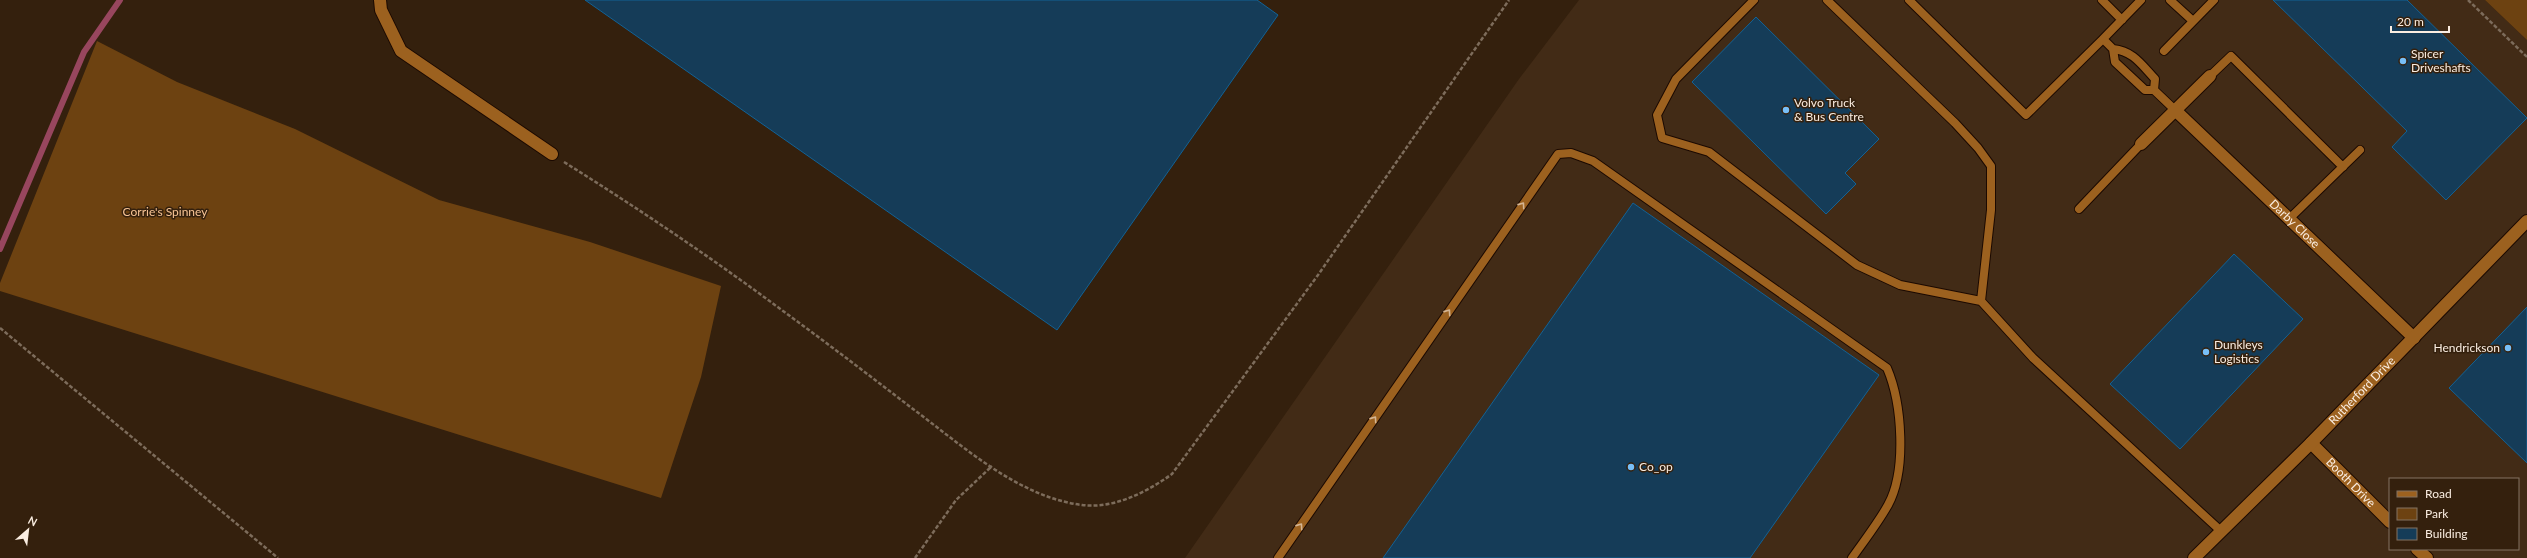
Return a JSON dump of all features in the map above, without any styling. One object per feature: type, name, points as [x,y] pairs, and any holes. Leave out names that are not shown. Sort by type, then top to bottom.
[{"type":"street","points":[[380,0],[381,10],[402,51],[552,154]]},
{"type":"street","points":[[2141,144],[2210,76]]},
{"type":"street","name":"Darby Close","points":[[2175,110],[2290,218],[2414,338]]},
{"type":"street","name":"Rutherford Drive","points":[[2194,558],[2311,443],[2527,222]]},
{"type":"street","name":"Booth Drive","points":[[2311,443],[2389,521]]},
{"type":"street","points":[[2419,550],[2426,558]]},
{"type":"lane","points":[[1754,0],[1676,79],[1657,115],[1662,138],[1709,152],[1857,265],[1900,285],[1981,301],[2033,358],[2222,532]]},
{"type":"lane","points":[[1827,0],[1955,123],[1978,148],[1990,166],[1991,210],[1981,301]]},
{"type":"lane","points":[[1909,0],[2026,115],[2141,0]]},
{"type":"lane","points":[[2102,0],[2122,20]]},
{"type":"lane","points":[[2170,0],[2193,21]]},
{"type":"lane","points":[[2164,51],[2214,0]]},
{"type":"lane","points":[[2103,39],[2113,48],[2126,50],[2139,62],[2155,79],[2154,90]]},
{"type":"lane","points":[[2113,48],[2115,62],[2145,90],[2154,90],[2175,110]]},
{"type":"lane","points":[[2210,76],[2231,56],[2342,167]]},
{"type":"lane","points":[[2079,209],[2141,144]]},
{"type":"lane","points":[[2290,218],[2360,150]]},
{"type":"lane","points":[[1278,558],[1558,154],[1570,153],[1593,161],[1887,368],[1896,388],[1900,451],[1896,480],[1888,504],[1852,558]]},
{"type":"path","points":[[552,154],[629,203],[769,301],[1015,482],[1048,496],[1082,505],[1108,504],[1153,488],[1172,474],[1318,275],[1509,0]]},
{"type":"path","points":[[2468,0],[2527,57]]},
{"type":"path","points":[[0,328],[278,558]]},
{"type":"path","points":[[915,558],[956,500],[992,466]]},
{"type":"shaded area","points":[[1579,0],[2485,0],[2527,40],[2527,558],[1185,558],[1519,79]]},
{"type":"green space","points":[[2485,0],[2527,0],[2527,40]]},
{"type":"green space","name":"Corrie's Spinney","points":[[97,41],[177,82],[295,129],[439,200],[590,242],[721,286],[701,377],[661,498],[0,291],[0,283]]},
{"type":"building","points":[[585,0],[1257,0],[1278,15],[1057,330]]},
{"type":"building","name":"Spicer Driveshafts","points":[[2273,0],[2407,0],[2527,118],[2446,200],[2392,147],[2407,131]]},
{"type":"building","name":"Volvo Truck & Bus Centre","points":[[1756,17],[1879,139],[1845,173],[1856,184],[1826,214],[1692,82]]},
{"type":"building","name":"Co_op","points":[[1633,203],[1879,375],[1750,558],[1383,558]]},
{"type":"building","name":"Dunkleys Logistics","points":[[2234,254],[2303,319],[2180,449],[2110,384]]},
{"type":"building","name":"Hendrickson","points":[[2527,307],[2527,463],[2449,388]]},
{"type":"waterway","points":[[0,249],[84,52],[120,0]]},
{"type":"place","name":"Spicer Driveshafts","points":[[2403,61]]},
{"type":"place","name":"Volvo Truck & Bus Centre","points":[[1786,110]]},
{"type":"place","name":"Hendrickson","points":[[2508,348]]},
{"type":"place","name":"Dunkleys Logistics","points":[[2206,352]]},
{"type":"place","name":"Co_op","points":[[1631,467]]}]
